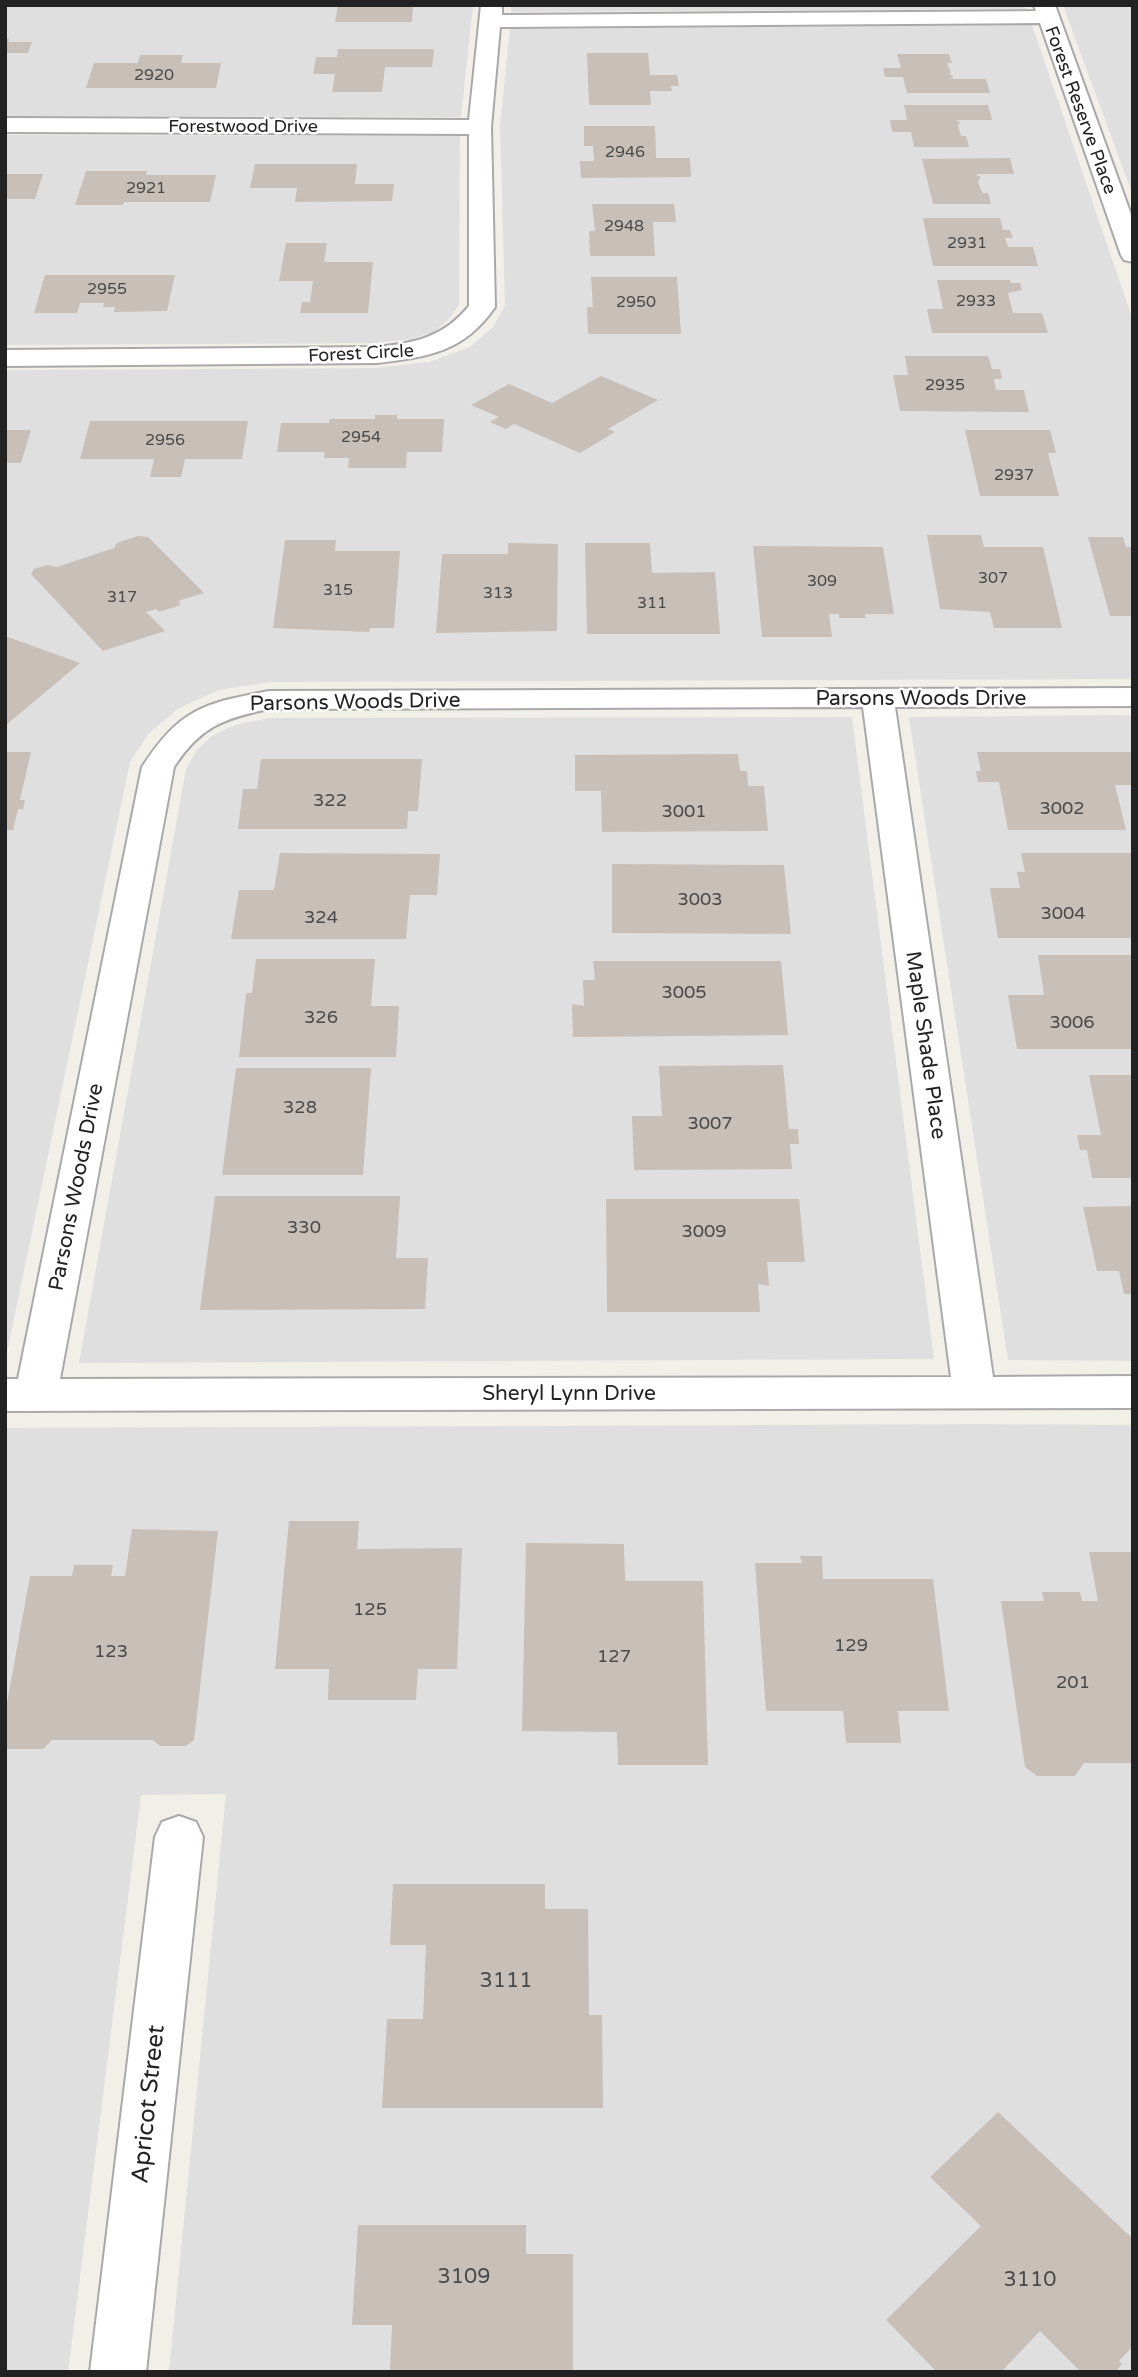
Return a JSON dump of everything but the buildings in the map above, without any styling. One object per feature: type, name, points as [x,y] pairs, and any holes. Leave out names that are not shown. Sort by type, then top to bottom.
[{"type":"street","points":[[491,13],[1046,11]]},
{"type":"street","name":"Forest Reserve Place","points":[[1046,11],[1133,255]]},
{"type":"street","name":"Forest Circle","points":[[5,358],[377,355],[418,351],[450,341],[470,324],[482,307],[480,127],[491,13]]},
{"type":"street","name":"Forestwood Drive","points":[[5,125],[480,127]]},
{"type":"street","name":"Parsons Woods Drive","points":[[21,1395],[158,767],[172,743],[193,722],[225,708],[269,700],[1133,697]]},
{"type":"street","name":"Maple Shade Place","points":[[878,699],[974,1391]]},
{"type":"street","name":"Sheryl Lynn Drive","points":[[21,1395],[1133,1392]]},
{"type":"street","name":"Apricot Street","points":[[118,2372],[179,1837]]},
{"type":"shaded area","points":[[5,5],[473,5],[461,117],[5,116]]},
{"type":"shaded area","points":[[511,5],[1025,5],[1026,9],[511,12]]},
{"type":"shaded area","points":[[1063,5],[1133,5],[1133,196]]},
{"type":"shaded area","points":[[1032,25],[1133,320],[1133,679],[271,682],[219,690],[179,708],[149,733],[130,762],[5,1362],[5,370],[376,368],[429,362],[470,347],[493,327],[505,306],[500,127],[510,29]]},
{"type":"shaded area","points":[[5,135],[460,136],[459,305],[450,318],[434,332],[410,339],[376,343],[5,345]]},
{"type":"shaded area","points":[[1133,715],[1133,1361],[1008,1360],[909,717]]},
{"type":"shaded area","points":[[852,717],[934,1359],[79,1363],[186,769],[197,750],[213,735],[235,725],[270,718]]},
{"type":"shaded area","points":[[1133,1425],[1133,2372],[169,2372],[226,1794],[141,1795],[68,2372],[5,2372],[5,1428]]}]
